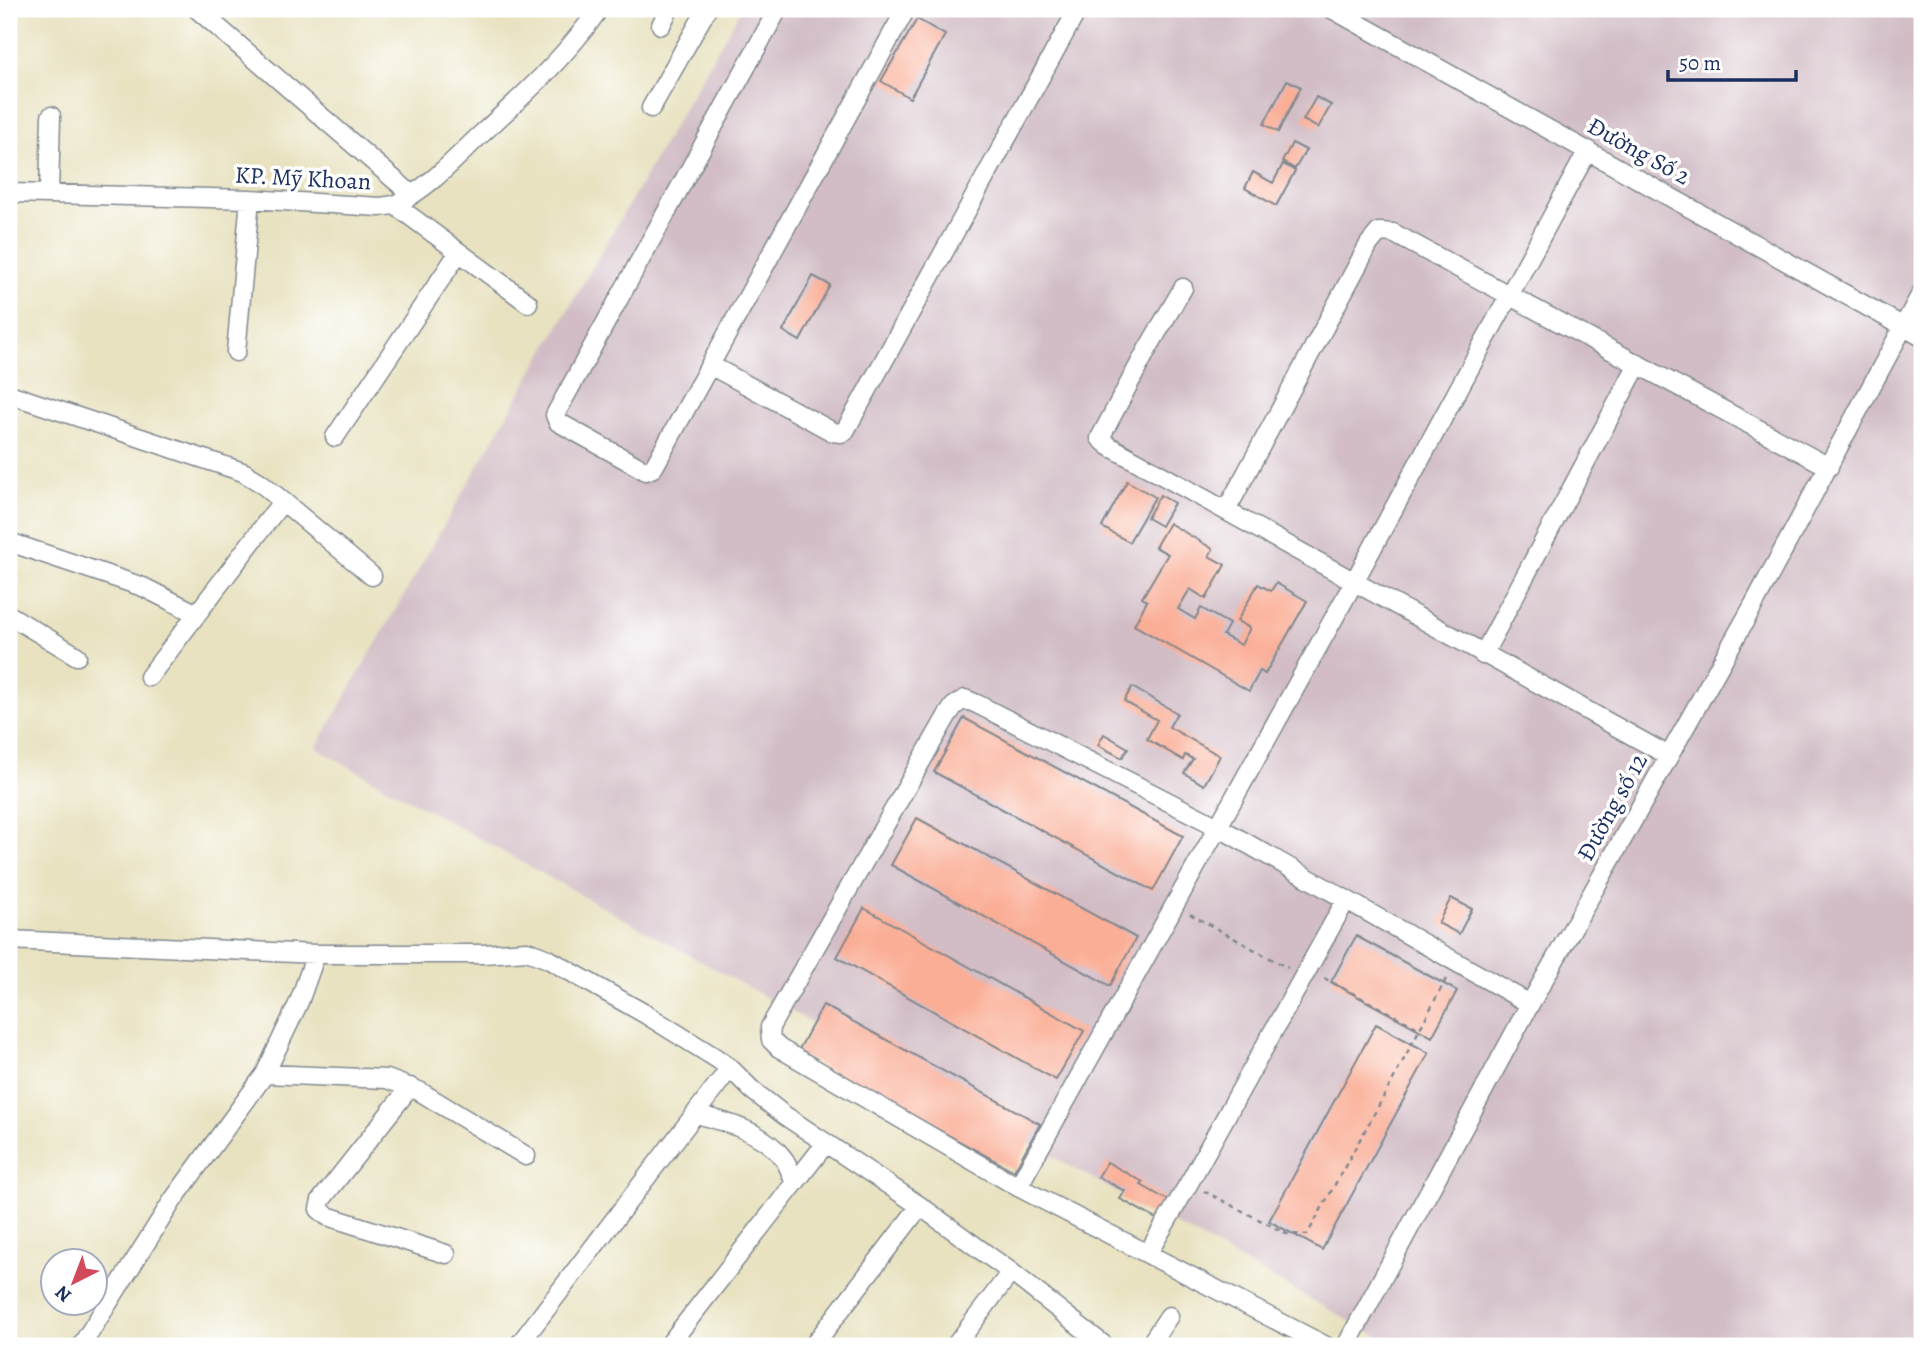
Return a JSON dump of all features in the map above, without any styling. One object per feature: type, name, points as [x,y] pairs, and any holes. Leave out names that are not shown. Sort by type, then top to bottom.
[{"type":"street","points":[[197,9],[411,194]]},
{"type":"street","name":"KP. Mỹ Khoan","points":[[9,193],[250,199],[380,207],[395,205],[450,164],[526,93],[599,9]]},
{"type":"street","points":[[661,25],[669,9]]},
{"type":"street","points":[[651,108],[707,9]]},
{"type":"street","points":[[778,9],[557,411],[558,422],[642,469],[649,470],[655,466],[906,9]]},
{"type":"street","points":[[710,365],[832,432],[845,431],[1078,9]]},
{"type":"street","name":"Đường Số 2","points":[[1332,9],[1922,337]]},
{"type":"street","points":[[49,194],[51,116]]},
{"type":"street","points":[[1017,1186],[1354,582],[1588,150]]},
{"type":"street","points":[[236,352],[250,199]]},
{"type":"street","points":[[395,205],[528,303]]},
{"type":"street","points":[[1226,511],[1369,244],[1379,232],[1393,233],[1829,467]]},
{"type":"street","points":[[335,437],[459,252]]},
{"type":"street","points":[[1183,288],[1100,438],[1109,446],[1669,756]]},
{"type":"street","name":"Đường số 12","points":[[1346,1346],[1530,1004],[1829,467],[1922,292]]},
{"type":"street","points":[[1483,654],[1638,364]]},
{"type":"street","points":[[9,394],[243,471],[372,576]]},
{"type":"street","points":[[149,677],[282,502]]},
{"type":"street","points":[[9,542],[133,583],[197,614]]},
{"type":"street","points":[[9,615],[77,656]]},
{"type":"street","points":[[1326,1346],[1017,1186],[779,1048],[771,1040],[770,1027],[947,716],[954,705],[965,699],[1218,828],[1530,1004]]},
{"type":"street","points":[[1147,1253],[1189,1183],[1346,900]]},
{"type":"street","points":[[9,940],[316,954],[484,954],[527,951],[548,959],[699,1046],[730,1068],[752,1090],[920,1206],[1011,1272],[1105,1346]]},
{"type":"street","points":[[81,1346],[173,1200],[265,1074],[299,1002],[316,954]]},
{"type":"street","points":[[518,1346],[730,1068]]},
{"type":"street","points":[[265,1074],[387,1079],[410,1087],[451,1109],[526,1156]]},
{"type":"street","points":[[410,1087],[321,1200],[319,1209],[327,1216],[446,1254]]},
{"type":"street","points":[[696,1114],[729,1123],[768,1142],[784,1159],[795,1183]]},
{"type":"street","points":[[668,1346],[826,1143]]},
{"type":"street","points":[[813,1346],[920,1206]]},
{"type":"street","points":[[955,1346],[1011,1272]]},
{"type":"street","points":[[1149,1346],[1169,1316]]},
{"type":"path","points":[[1174,906],[1420,1030]]},
{"type":"path","points":[[1189,1183],[1287,1234],[1307,1235],[1455,962]]},
{"type":"shaded area","points":[[741,9],[1922,9],[1922,1346],[1395,1346],[316,748]]},
{"type":"building","points":[[917,19],[945,35],[910,98],[881,81]]},
{"type":"building","points":[[1287,80],[1301,87],[1278,132],[1264,124]]},
{"type":"building","points":[[1316,97],[1331,105],[1318,128],[1303,120]]},
{"type":"building","points":[[1292,143],[1306,150],[1295,169],[1282,162]]},
{"type":"building","points":[[1283,164],[1295,171],[1276,206],[1245,188],[1253,172],[1273,183]]},
{"type":"building","points":[[813,276],[830,285],[800,341],[783,331]]},
{"type":"building","points":[[1127,481],[1155,497],[1129,542],[1102,527]]},
{"type":"building","points":[[1160,495],[1174,503],[1161,526],[1147,518]]},
{"type":"building","points":[[1169,523],[1213,549],[1209,556],[1225,565],[1206,599],[1190,589],[1178,609],[1195,619],[1201,608],[1229,624],[1223,635],[1241,645],[1250,628],[1237,621],[1258,584],[1271,591],[1276,583],[1307,601],[1265,674],[1260,671],[1249,691],[1134,625],[1147,601],[1142,598],[1168,554],[1155,547]]},
{"type":"building","points":[[1132,687],[1177,713],[1169,727],[1220,756],[1204,785],[1184,773],[1193,759],[1185,755],[1183,760],[1147,739],[1157,720],[1124,701]]},
{"type":"building","points":[[964,718],[1183,836],[1153,891],[934,772]]},
{"type":"building","points":[[1104,734],[1128,748],[1122,758],[1098,745]]},
{"type":"building","points":[[917,818],[1136,938],[1110,986],[891,865]]},
{"type":"building","points":[[1451,898],[1472,909],[1459,934],[1438,923]]},
{"type":"building","points":[[864,908],[1084,1031],[1056,1080],[837,957]]},
{"type":"building","points":[[1356,936],[1457,991],[1432,1037],[1331,982]]},
{"type":"building","points":[[823,1005],[1040,1124],[1014,1171],[797,1053]]},
{"type":"building","points":[[1376,1024],[1429,1053],[1322,1250],[1269,1221]]},
{"type":"building","points":[[1107,1162],[1143,1182],[1141,1185],[1169,1201],[1158,1220],[1120,1199],[1125,1191],[1098,1177]]}]
